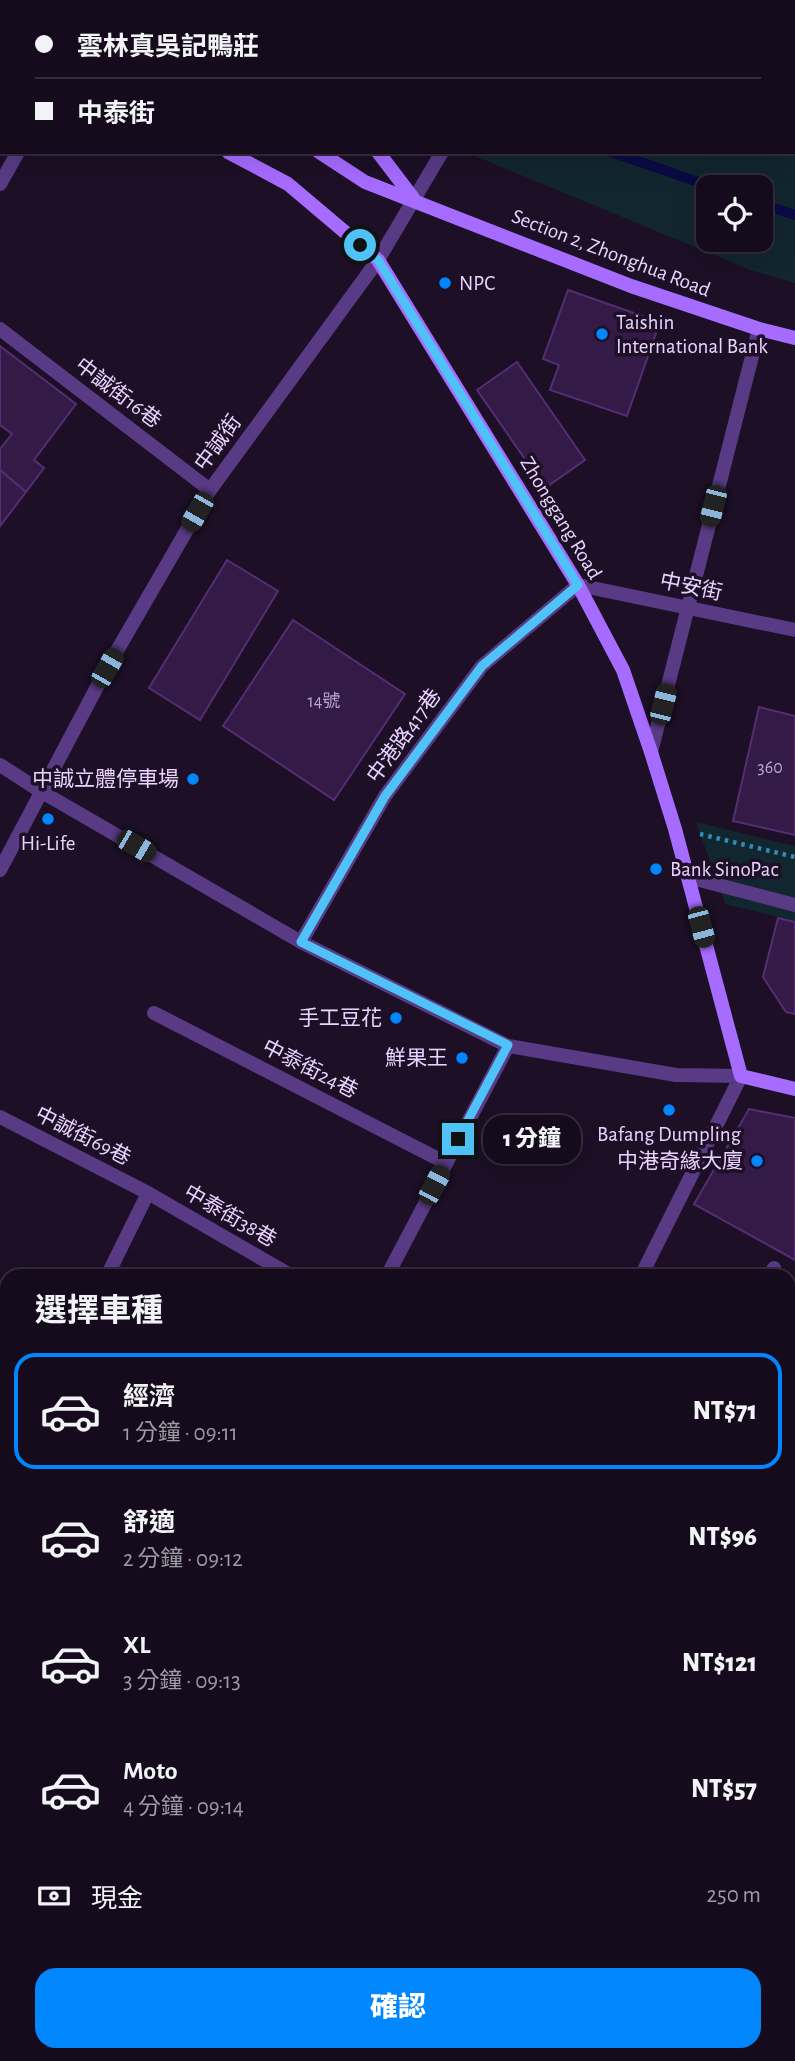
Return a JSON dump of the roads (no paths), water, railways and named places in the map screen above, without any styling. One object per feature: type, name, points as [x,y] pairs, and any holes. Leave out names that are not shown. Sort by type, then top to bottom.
[{"type":"street","points":[[0,184],[17,154]]},
{"type":"street","name":"Zhonggang Road","points":[[232,154],[288,184],[378,260],[578,585],[623,670],[651,751],[675,829],[741,1076]]},
{"type":"street","name":"Section 2, Zhonghua Road","points":[[322,154],[365,182],[631,286],[759,329],[795,338]]},
{"type":"street","points":[[380,154],[414,200]]},
{"type":"street","name":"中誠街","points":[[0,870],[107,668],[210,490],[378,260],[441,154]]},
{"type":"street","name":"中誠街16巷","points":[[0,329],[210,490]]},
{"type":"street","points":[[651,751],[759,329]]},
{"type":"street","name":"中安街","points":[[578,585],[795,630]]},
{"type":"street","name":"中港路417巷","points":[[301,942],[385,796],[482,666],[578,585]]},
{"type":"street","points":[[0,765],[301,942],[508,1045],[676,1075],[741,1076],[795,1089]]},
{"type":"street","points":[[688,877],[795,905]]},
{"type":"street","name":"中泰街24巷","points":[[154,1013],[446,1163]]},
{"type":"street","points":[[391,1269],[508,1045]]},
{"type":"street","points":[[644,1269],[741,1076]]},
{"type":"street","name":"中誠街69巷","points":[[0,1117],[148,1193]]},
{"type":"street","points":[[110,1269],[148,1193]]},
{"type":"street","name":"中泰街38巷","points":[[148,1193],[280,1269]]},
{"type":"waterway","points":[[617,154],[696,181]]},
{"type":"waterway","points":[[773,208],[795,215]]},
{"type":"place","name":"NPC","points":[[445,283]]},
{"type":"place","name":"Taishin International Bank","points":[[602,334]]},
{"type":"place","name":"中誠立體停車場","points":[[193,779]]},
{"type":"place","name":"Hi-Life","points":[[48,819]]},
{"type":"place","name":"Bank SinoPac","points":[[656,869]]},
{"type":"place","name":"手工豆花","points":[[396,1018]]},
{"type":"place","name":"鮮果王","points":[[462,1058]]},
{"type":"place","name":"Bafang Dumpling","points":[[669,1110]]},
{"type":"place","name":"中港奇緣大廈","points":[[757,1161]]}]
